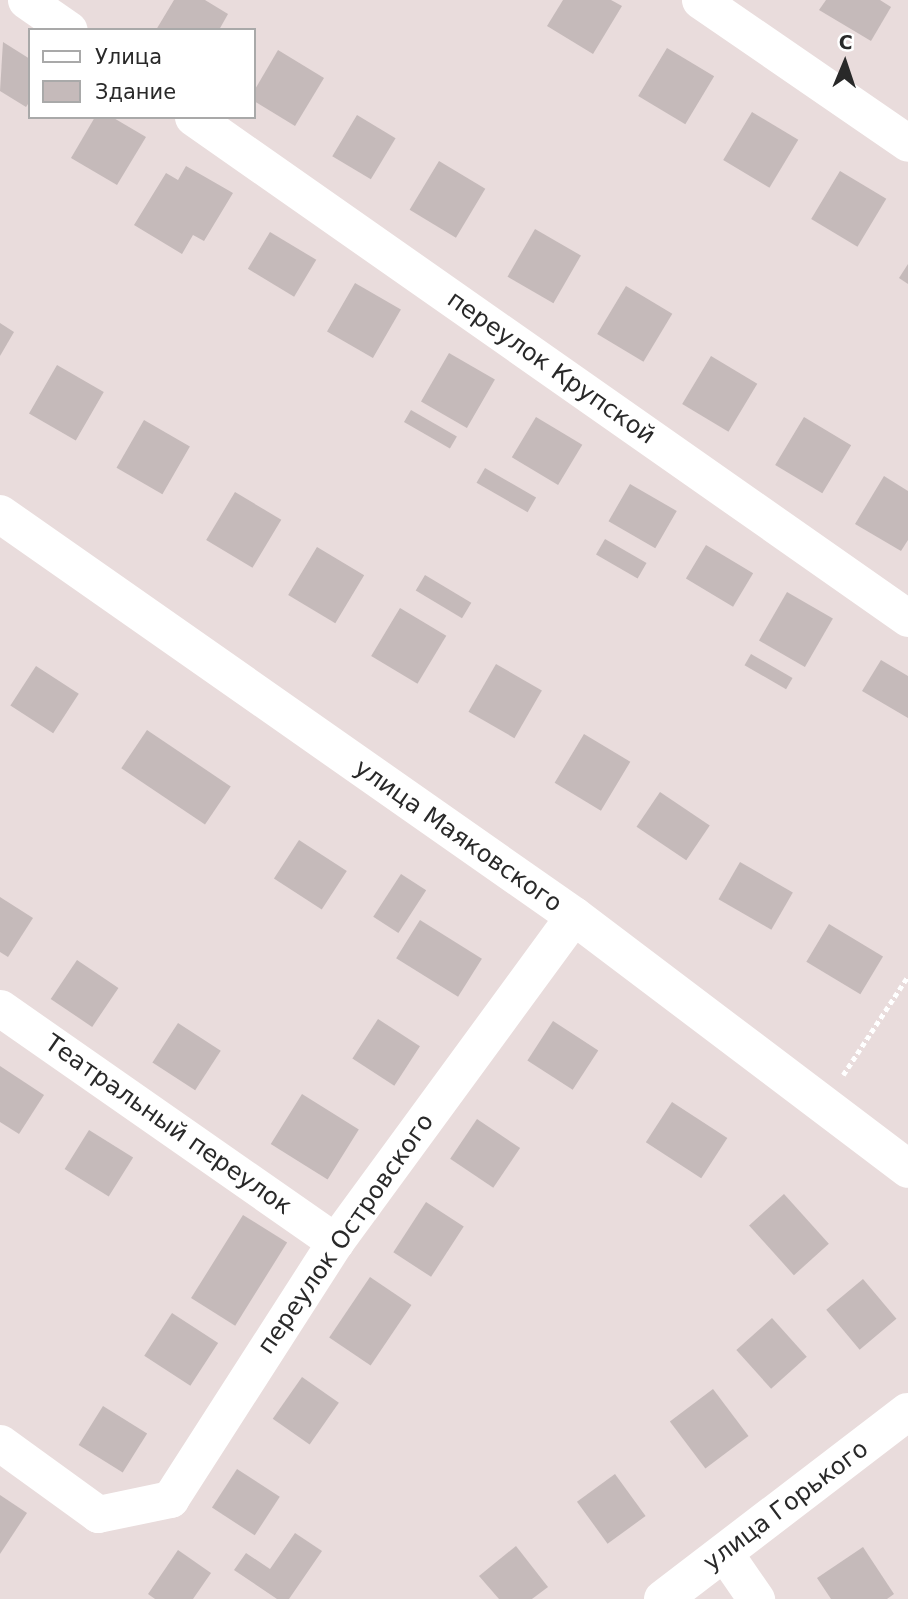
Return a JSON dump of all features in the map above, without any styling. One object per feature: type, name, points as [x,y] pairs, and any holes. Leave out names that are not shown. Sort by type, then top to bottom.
[{"type":"street","points":[[26,0],[66,28]]},
{"type":"street","points":[[700,0],[908,143]]},
{"type":"street","name":"переулок Крупской","points":[[197,119],[908,618]]},
{"type":"street","name":"улица Маяковского","points":[[0,514],[574,916],[908,1169]]},
{"type":"street","name":"переулок Островского","points":[[0,1443],[99,1514],[170,1499],[335,1242],[574,916]]},
{"type":"street","name":"Театральный переулок","points":[[0,1008],[335,1242]]},
{"type":"street","name":"улица Горького","points":[[663,1599],[908,1412]]},
{"type":"street","points":[[725,1554],[757,1599]]},
{"type":"path","points":[[823,1105],[908,976]]},
{"type":"building","points":[[174,0],[205,0],[228,14],[220,28],[157,28]]},
{"type":"building","points":[[563,0],[611,0],[622,6],[593,54],[547,26]]},
{"type":"building","points":[[826,0],[880,0],[891,7],[871,41],[819,10]]},
{"type":"building","points":[[3,42],[28,58],[28,104],[26,107],[0,91]]},
{"type":"building","points":[[667,48],[714,76],[685,124],[638,96]]},
{"type":"building","points":[[278,50],[324,78],[295,126],[256,102],[256,88]]},
{"type":"building","points":[[752,112],[798,140],[769,188],[723,160]]},
{"type":"building","points":[[357,115],[396,138],[371,179],[332,156]]},
{"type":"building","points":[[94,119],[115,119],[146,137],[117,185],[71,158]]},
{"type":"building","points":[[439,161],[485,189],[456,238],[410,210]]},
{"type":"building","points":[[186,166],[233,193],[204,241],[193,235],[182,254],[134,225],[166,173],[178,180]]},
{"type":"building","points":[[840,171],[886,199],[857,247],[811,219]]},
{"type":"building","points":[[535,229],[581,256],[553,303],[508,277]]},
{"type":"building","points":[[270,232],[316,260],[294,297],[248,269]]},
{"type":"building","points":[[908,264],[908,284],[899,278]]},
{"type":"building","points":[[355,283],[401,310],[373,358],[327,331]]},
{"type":"building","points":[[626,286],[672,314],[643,362],[597,334]]},
{"type":"building","points":[[0,323],[14,332],[0,356]]},
{"type":"building","points":[[449,353],[495,380],[467,428],[421,401]]},
{"type":"building","points":[[711,356],[757,384],[728,432],[682,404]]},
{"type":"building","points":[[57,365],[104,392],[76,440],[29,413]]},
{"type":"building","points":[[411,410],[457,436],[450,449],[404,422]]},
{"type":"building","points":[[536,417],[582,445],[558,485],[512,457]]},
{"type":"building","points":[[804,417],[851,445],[822,493],[775,465]]},
{"type":"building","points":[[144,420],[190,446],[162,494],[116,468]]},
{"type":"building","points":[[485,468],[536,498],[528,512],[476,483]]},
{"type":"building","points":[[884,476],[908,491],[908,540],[901,551],[855,524]]},
{"type":"building","points":[[630,484],[677,511],[655,548],[608,521]]},
{"type":"building","points":[[235,492],[281,520],[252,568],[206,540]]},
{"type":"building","points":[[605,539],[647,563],[638,579],[596,555]]},
{"type":"building","points":[[706,545],[753,573],[733,607],[686,578]]},
{"type":"building","points":[[317,547],[364,575],[335,623],[288,595]]},
{"type":"building","points":[[425,575],[471,603],[462,618],[416,590]]},
{"type":"building","points":[[787,592],[833,618],[805,667],[759,640]]},
{"type":"building","points":[[400,608],[446,636],[417,684],[371,656]]},
{"type":"building","points":[[751,654],[793,678],[786,689],[744,665]]},
{"type":"building","points":[[881,660],[908,676],[908,718],[862,691]]},
{"type":"building","points":[[496,664],[542,690],[514,738],[468,712]]},
{"type":"building","points":[[36,666],[79,694],[53,733],[10,705]]},
{"type":"building","points":[[147,730],[231,786],[205,825],[121,768]]},
{"type":"building","points":[[584,734],[630,762],[601,811],[555,783]]},
{"type":"building","points":[[660,792],[710,826],[686,860],[637,827]]},
{"type":"building","points":[[299,840],[347,871],[322,910],[274,879]]},
{"type":"building","points":[[740,862],[793,892],[771,930],[718,899]]},
{"type":"building","points":[[401,874],[426,890],[398,933],[373,917]]},
{"type":"building","points":[[0,897],[33,918],[8,957],[0,952]]},
{"type":"building","points":[[420,920],[482,959],[458,997],[396,958]]},
{"type":"building","points":[[829,924],[883,956],[860,994],[806,962]]},
{"type":"building","points":[[77,960],[118,988],[92,1027],[51,999]]},
{"type":"building","points":[[378,1019],[420,1046],[394,1086],[352,1058]]},
{"type":"building","points":[[553,1021],[598,1050],[573,1090],[527,1060]]},
{"type":"building","points":[[178,1023],[221,1051],[195,1090],[152,1062]]},
{"type":"building","points":[[0,1066],[44,1095],[19,1134],[0,1122]]},
{"type":"building","points":[[302,1094],[359,1130],[328,1180],[271,1144]]},
{"type":"building","points":[[672,1102],[727,1138],[701,1178],[646,1142]]},
{"type":"building","points":[[477,1119],[520,1148],[493,1188],[450,1159]]},
{"type":"building","points":[[89,1130],[133,1158],[109,1197],[65,1169]]},
{"type":"building","points":[[784,1194],[829,1244],[794,1275],[749,1225]]},
{"type":"building","points":[[426,1202],[464,1227],[431,1277],[393,1252]]},
{"type":"building","points":[[243,1215],[287,1243],[235,1326],[191,1298]]},
{"type":"building","points":[[370,1277],[411,1305],[371,1365],[329,1338]]},
{"type":"building","points":[[863,1279],[896,1319],[860,1350],[826,1310]]},
{"type":"building","points":[[172,1313],[218,1343],[190,1386],[144,1356]]},
{"type":"building","points":[[772,1318],[807,1357],[771,1389],[736,1350]]},
{"type":"building","points":[[302,1377],[339,1403],[310,1445],[273,1419]]},
{"type":"building","points":[[713,1389],[749,1436],[705,1469],[670,1421]]},
{"type":"building","points":[[103,1406],[147,1434],[123,1473],[79,1445]]},
{"type":"building","points":[[237,1469],[280,1497],[255,1535],[212,1508]]},
{"type":"building","points":[[615,1474],[646,1516],[608,1544],[577,1502]]},
{"type":"building","points":[[0,1495],[27,1513],[0,1554]]},
{"type":"building","points":[[295,1533],[322,1551],[289,1599],[277,1599],[234,1570],[246,1553],[270,1569]]},
{"type":"building","points":[[516,1546],[548,1587],[532,1599],[499,1599],[479,1576]]},
{"type":"building","points":[[863,1547],[894,1594],[887,1599],[831,1599],[817,1578]]},
{"type":"building","points":[[178,1550],[211,1573],[193,1599],[155,1599],[148,1594]]}]
